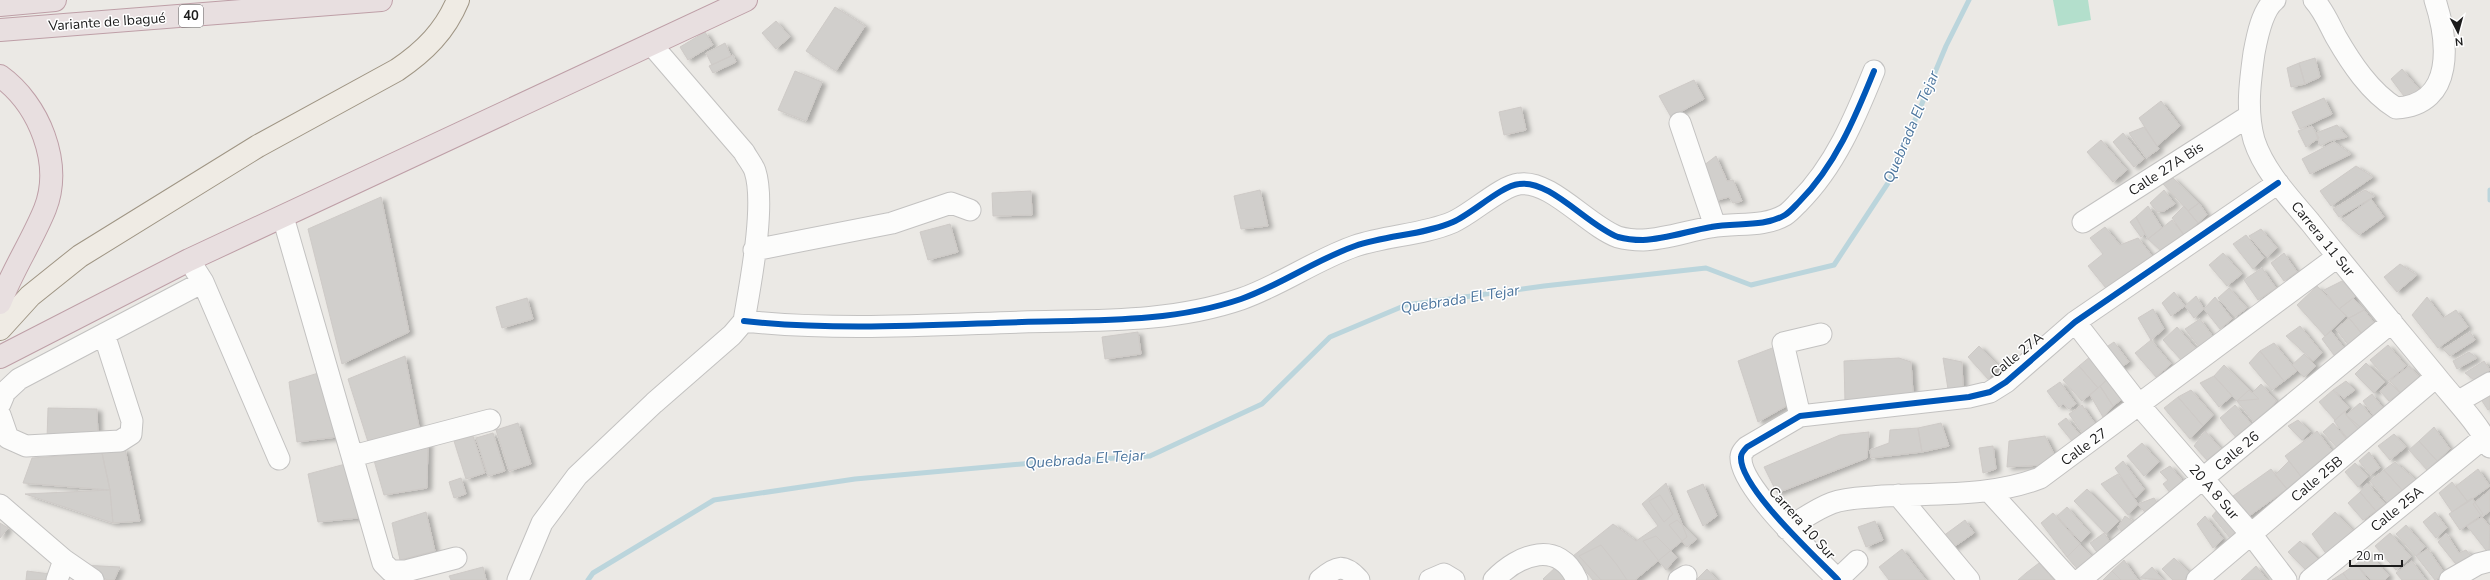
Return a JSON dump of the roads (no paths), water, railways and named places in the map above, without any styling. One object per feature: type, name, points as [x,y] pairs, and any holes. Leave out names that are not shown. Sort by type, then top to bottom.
[{"type":"highway","name":"Variante de Ibagué","points":[[0,4],[55,0]]},
{"type":"highway","name":"Variante de Ibagué","points":[[0,30],[381,0]]},
{"type":"highway","points":[[0,357],[189,260],[746,0]]},
{"type":"highway","points":[[0,76],[10,83],[27,102],[39,122],[48,147],[50,177],[46,207],[0,303]]},
{"type":"main road","points":[[0,329],[30,296],[80,256],[258,146],[398,70],[419,55],[437,37],[452,15],[458,0]]},
{"type":"street","name":"Carrera 11 Sur","points":[[2275,0],[2270,3],[2263,20],[2255,47],[2250,81],[2249,116],[2254,140],[2264,162],[2278,183],[2337,257],[2436,377],[2459,401],[2487,442]]},
{"type":"street","points":[[2314,0],[2322,9],[2336,36],[2360,75],[2387,102],[2396,108],[2416,104],[2430,94],[2440,79],[2446,59],[2441,18],[2436,0]]},
{"type":"street","points":[[518,580],[542,523],[577,476],[654,403],[732,335],[744,321],[754,250],[759,191],[754,170],[744,152],[651,44]]},
{"type":"street","points":[[744,321],[784,326],[904,326],[1110,319],[1171,314],[1210,308],[1274,286],[1308,266],[1356,246],[1452,223],[1472,212],[1506,189],[1519,184],[1536,186],[1553,195],[1598,226],[1619,237],[1641,240],[1715,226],[1764,223],[1786,215],[1807,194],[1832,160],[1853,125],[1874,72]]},
{"type":"street","name":"Calle 27A Bis","points":[[2083,222],[2249,116]]},
{"type":"street","points":[[1680,123],[1715,226]]},
{"type":"street","name":"Calle 27A","points":[[1740,458],[1741,453],[1747,447],[1800,416],[1969,397],[1990,392],[2006,382],[2075,322],[2278,183]]},
{"type":"street","points":[[754,250],[892,223],[951,203],[970,210]]},
{"type":"street","points":[[283,217],[384,563],[391,571],[406,571],[456,558]]},
{"type":"street","name":"Calle 27","points":[[1787,529],[1811,513],[1833,503],[1856,498],[1989,491],[2017,487],[2040,478],[2140,406],[2337,257]]},
{"type":"street","points":[[189,260],[203,282],[279,459]]},
{"type":"street","points":[[0,404],[5,392],[19,379],[203,282]]},
{"type":"street","name":"20 A 8 Sur","points":[[2075,322],[2140,406],[2251,534],[2286,580]]},
{"type":"street","name":"Calle 26","points":[[2080,580],[2203,480],[2392,322]]},
{"type":"street","points":[[0,415],[8,438],[26,446],[120,441],[131,434],[132,421],[104,334]]},
{"type":"street","points":[[1800,416],[1783,343],[1821,334]]},
{"type":"street","name":"Calle 25B","points":[[2197,580],[2436,377]]},
{"type":"street","points":[[2459,401],[2490,383]]},
{"type":"street","points":[[353,456],[490,420]]},
{"type":"street","name":"Calle 25A","points":[[2310,580],[2487,442]]},
{"type":"street","name":"Carrera 10 Sur","points":[[1740,458],[1745,474],[1787,529],[1837,580]]},
{"type":"street","points":[[1989,491],[2070,580]]},
{"type":"street","points":[[1898,495],[1969,580]]},
{"type":"street","points":[[0,505],[64,560],[93,580]]},
{"type":"street","points":[[1494,580],[1503,570],[1530,557],[1552,554],[1563,559],[1577,580]]},
{"type":"street","points":[[57,580],[64,560]]},
{"type":"street","points":[[1837,580],[1857,560]]},
{"type":"street","points":[[2450,580],[2478,564],[2490,561]]},
{"type":"street","points":[[1320,580],[1336,569],[1344,568],[1351,571],[1359,580]]},
{"type":"street","points":[[1430,580],[1444,574],[1454,580]]},
{"type":"waterway","name":"Quebrada El Tejar","points":[[588,580],[593,573],[714,500],[855,479],[1033,463],[1150,456],[1262,404],[1330,337],[1406,305],[1544,286],[1706,268],[1751,285],[1834,265],[1890,180],[1946,46],[1969,0]]},
{"type":"waterway","name":"Quebrada El Tejar","points":[[2490,190],[2490,200]]}]
